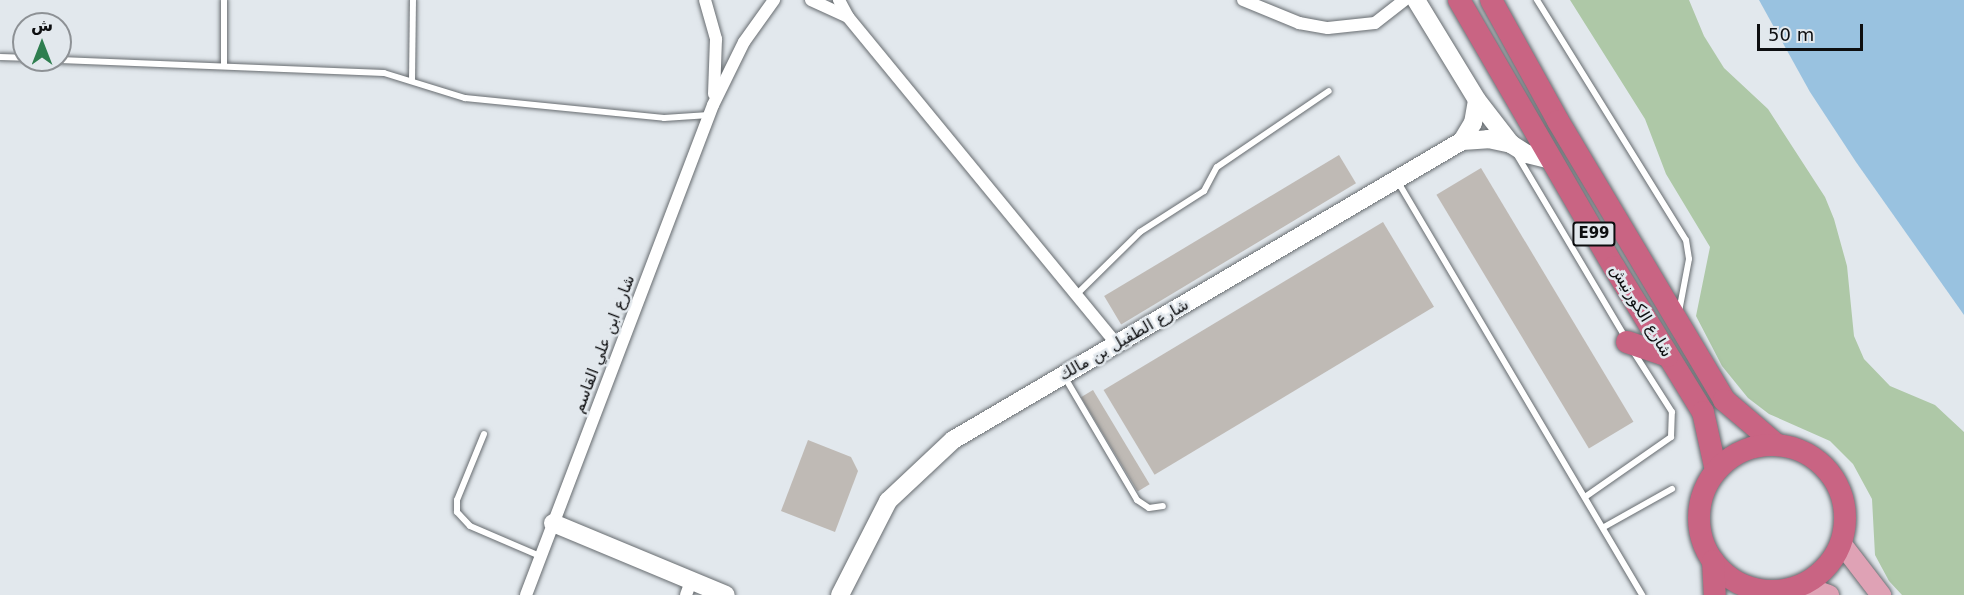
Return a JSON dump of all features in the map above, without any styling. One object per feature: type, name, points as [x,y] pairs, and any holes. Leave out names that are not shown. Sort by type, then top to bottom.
[{"type":"highway","name":"شارع الكورنيش","points":[[1459,0],[1551,160],[1704,412],[1716,471]]},
{"type":"highway","name":"شارع الكورنيش","points":[[1491,0],[1677,324],[1724,400],[1777,445]]},
{"type":"highway","points":[[1627,342],[1668,356]]},
{"type":"highway","points":[[1777,445],[1803,452],[1825,468],[1840,490],[1845,516],[1841,543],[1818,574],[1801,585],[1775,593],[1745,585],[1730,578],[1713,561],[1704,544],[1700,506],[1716,471],[1743,451],[1777,445]]},
{"type":"highway","points":[[1713,561],[1715,595]]},
{"type":"main road","points":[[1841,543],[1881,595]]},
{"type":"main road","points":[[1801,585],[1829,595]]},
{"type":"street","name":"شارع ابن علي القاسم","points":[[705,0],[716,39],[711,110]]},
{"type":"street","name":"شارع ابن علي القاسم","points":[[526,595],[711,110],[744,42],[774,0]]},
{"type":"street","points":[[811,0],[848,17]]},
{"type":"street","points":[[839,0],[848,17],[1117,345]]},
{"type":"street","points":[[1243,0],[1299,23],[1328,28],[1359,28],[1393,12],[1404,0]]},
{"type":"street","points":[[1416,0],[1477,100],[1511,144]]},
{"type":"street","points":[[1393,12],[1426,16]]},
{"type":"street","points":[[1462,141],[1473,123],[1477,100]]},
{"type":"street","points":[[1462,141],[1488,138],[1511,144],[1527,154],[1551,160]]},
{"type":"street","name":"شارع الطفيل بن مالك","points":[[840,595],[871,529],[888,501],[918,469],[953,440],[1462,141]]},
{"type":"street","points":[[553,523],[689,588],[726,595]]},
{"type":"lane","points":[[224,0],[224,66]]},
{"type":"lane","points":[[412,81],[413,0]]},
{"type":"lane","points":[[1537,0],[1686,240],[1689,259],[1677,324]]},
{"type":"lane","points":[[72,60],[384,73],[465,98],[664,118],[711,110]]},
{"type":"lane","points":[[1076,295],[1140,232],[1204,191],[1217,167],[1329,91]]},
{"type":"lane","points":[[1511,144],[1627,342],[1672,412],[1673,429],[1666,444],[1585,497]]},
{"type":"lane","points":[[1397,179],[1475,318],[1604,527],[1642,595]]},
{"type":"lane","points":[[1064,376],[1137,500],[1149,508],[1163,506]]},
{"type":"lane","points":[[484,434],[457,500],[457,512],[470,526],[541,557]]},
{"type":"lane","points":[[1604,527],[1672,489]]},
{"type":"green space","points":[[1570,0],[1689,0],[1704,36],[1724,68],[1768,109],[1825,197],[1834,219],[1847,266],[1854,336],[1864,359],[1890,386],[1935,405],[1964,432],[1964,595],[1902,595],[1889,581],[1875,555],[1872,499],[1853,464],[1830,441],[1769,414],[1748,398],[1722,366],[1696,316],[1710,247],[1666,174],[1645,119]]},
{"type":"water","points":[[1759,0],[1964,0],[1964,315],[1856,162],[1810,92]]},
{"type":"building","points":[[1339,155],[1356,183],[1121,324],[1104,296]]},
{"type":"building","points":[[1481,168],[1633,422],[1589,449],[1436,195]]},
{"type":"building","points":[[1383,222],[1434,307],[1155,475],[1104,390]]},
{"type":"building","points":[[1093,390],[1150,484],[1138,491],[1081,397]]},
{"type":"building","points":[[808,440],[851,457],[858,471],[835,532],[781,511]]}]
